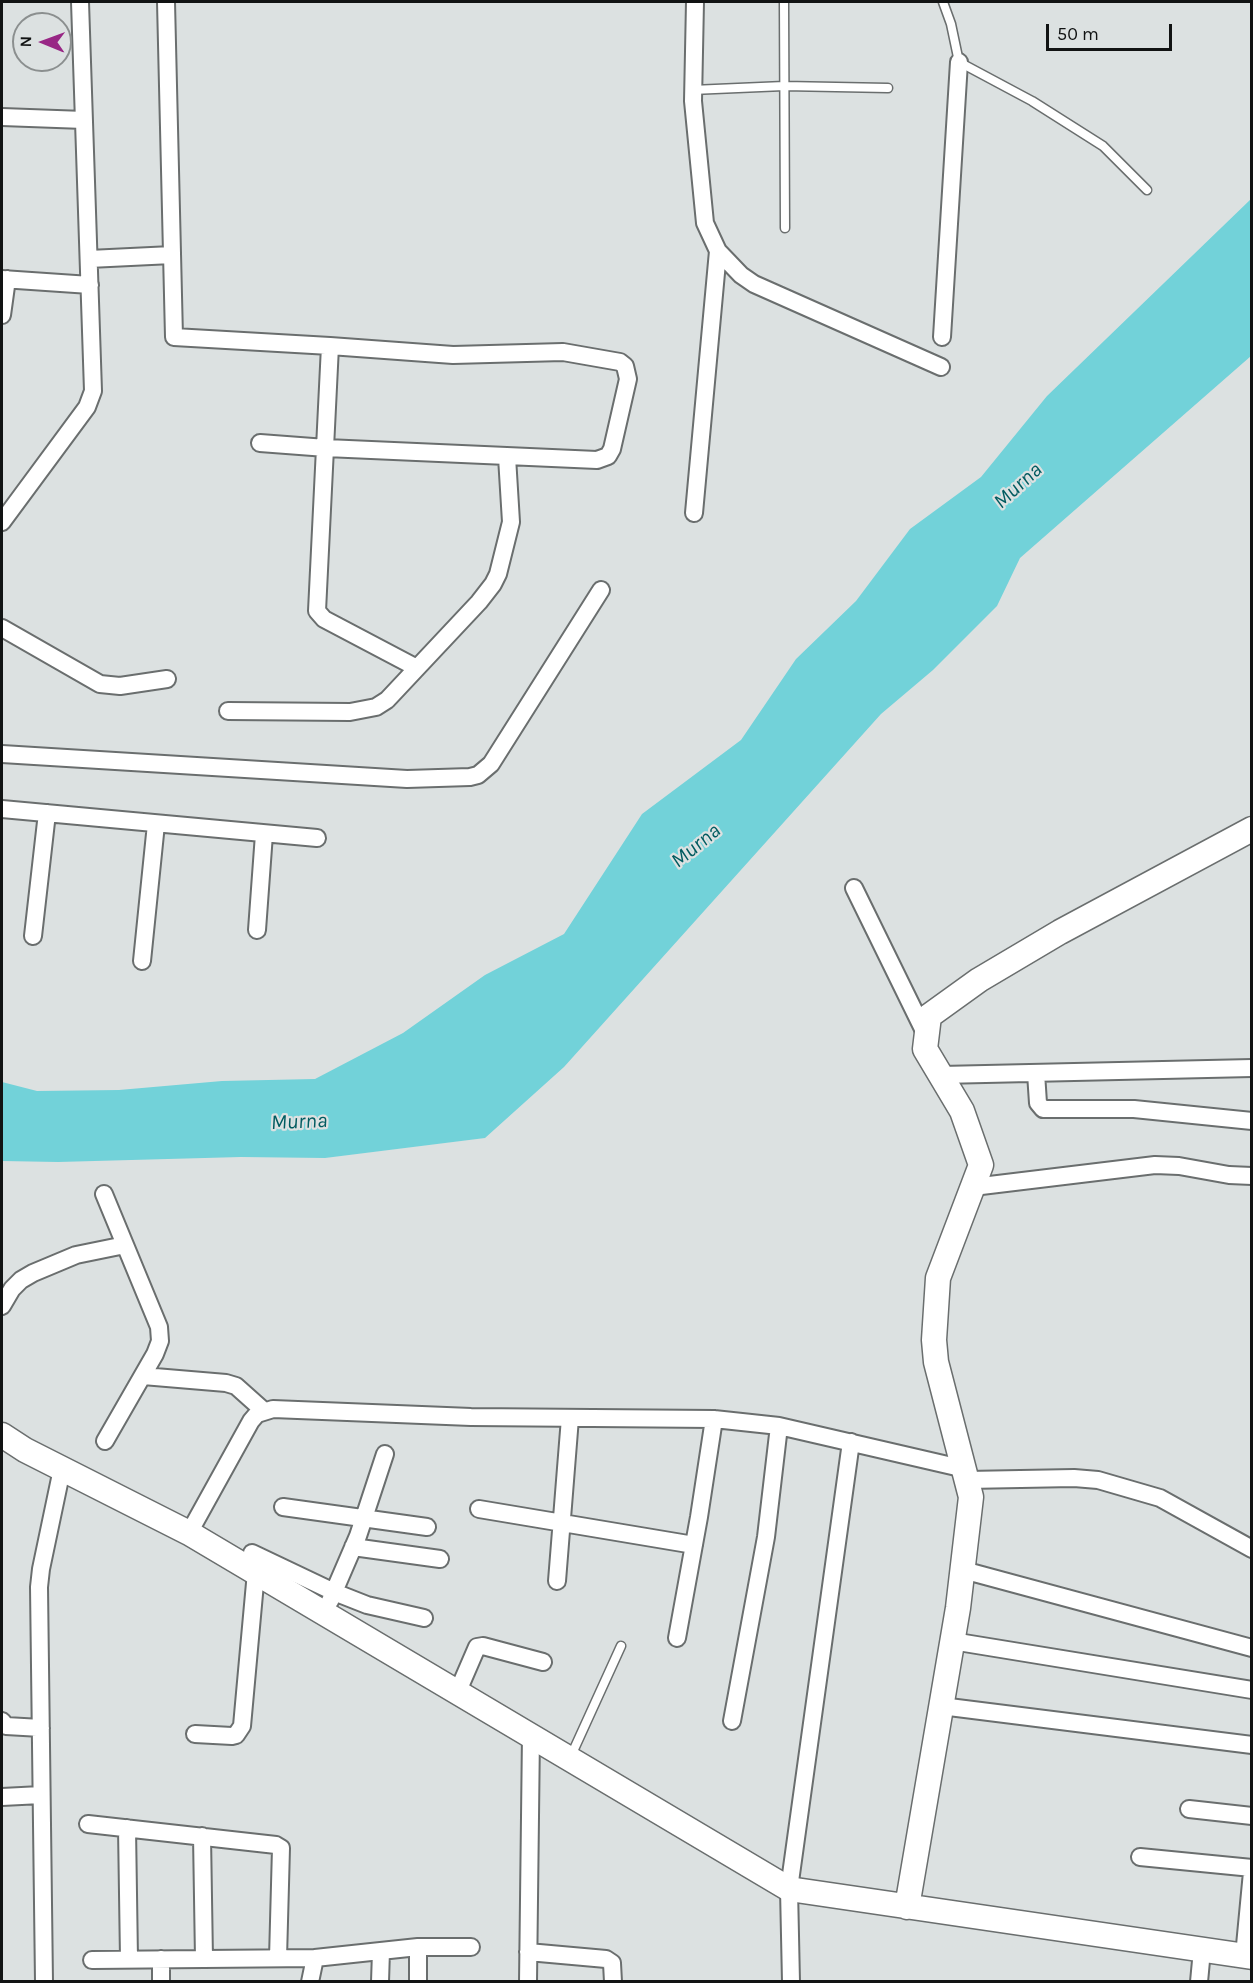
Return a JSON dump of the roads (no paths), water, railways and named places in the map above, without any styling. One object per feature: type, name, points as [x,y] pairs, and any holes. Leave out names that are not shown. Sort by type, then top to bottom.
[{"type":"main road","points":[[907,1908],[952,1641],[971,1497],[935,1351],[938,1278],[981,1165],[962,1111],[925,1049],[929,1016],[979,980],[1079,922],[1251,829]]},
{"type":"main road","points":[[2,1435],[62,1469],[189,1533],[254,1562],[329,1602],[458,1691],[789,1889],[1248,1957]]},
{"type":"street","points":[[2,522],[92,399],[80,2]]},
{"type":"street","points":[[166,2],[174,337],[330,345],[453,355],[563,352],[621,362],[626,366],[628,379],[612,449],[608,456],[597,460],[260,443]]},
{"type":"street","points":[[695,2],[692,90],[705,223],[718,251],[741,275],[754,284],[940,368]]},
{"type":"street","points":[[942,337],[959,62]]},
{"type":"street","points":[[2,117],[84,120]]},
{"type":"street","points":[[694,513],[718,251]]},
{"type":"street","points":[[89,259],[172,255]]},
{"type":"street","points":[[2,315],[4,279],[90,285]]},
{"type":"street","points":[[330,345],[317,611],[324,619],[417,668]]},
{"type":"street","points":[[228,711],[350,712],[364,711],[387,700],[486,593],[498,573],[511,522],[507,457]]},
{"type":"street","points":[[2,753],[407,779],[478,775],[491,764],[601,590]]},
{"type":"street","points":[[2,628],[100,684],[120,686],[167,679]]},
{"type":"street","points":[[2,809],[317,838]]},
{"type":"street","points":[[33,936],[47,813]]},
{"type":"street","points":[[142,961],[156,824]]},
{"type":"street","points":[[257,930],[264,834]]},
{"type":"street","points":[[854,888],[927,1035]]},
{"type":"street","points":[[941,1075],[1251,1068]]},
{"type":"street","points":[[1036,1073],[1038,1103],[1043,1109],[1134,1109],[1251,1121]]},
{"type":"street","points":[[973,1187],[1155,1165],[1251,1176]]},
{"type":"street","points":[[104,1194],[159,1327],[160,1341],[155,1354],[105,1442]]},
{"type":"street","points":[[2,1306],[12,1289],[33,1273],[76,1255],[125,1245]]},
{"type":"street","points":[[142,1376],[226,1383],[236,1386],[264,1411]]},
{"type":"street","points":[[189,1533],[251,1421],[256,1414],[273,1409],[471,1417],[714,1419],[779,1426],[851,1442],[966,1475],[1098,1480],[1160,1498],[1251,1549]]},
{"type":"street","points":[[557,1581],[570,1418]]},
{"type":"street","points":[[677,1638],[714,1419]]},
{"type":"street","points":[[732,1721],[766,1537],[779,1426]]},
{"type":"street","points":[[791,1982],[789,1889],[851,1442]]},
{"type":"street","points":[[2,1452],[25,1450]]},
{"type":"street","points":[[385,1454],[364,1518],[329,1602],[367,1605],[424,1617]]},
{"type":"street","points":[[44,1982],[39,1587],[62,1469]]},
{"type":"street","points":[[283,1507],[427,1527]]},
{"type":"street","points":[[479,1509],[694,1545]]},
{"type":"street","points":[[353,1547],[440,1559]]},
{"type":"street","points":[[195,1734],[232,1736],[236,1735],[242,1726],[254,1562]]},
{"type":"street","points":[[963,1570],[1251,1648]]},
{"type":"street","points":[[952,1641],[1251,1690]]},
{"type":"street","points":[[458,1691],[477,1647],[483,1646],[543,1662]]},
{"type":"street","points":[[941,1706],[1251,1745]]},
{"type":"street","points":[[2,1721],[6,1726],[41,1728]]},
{"type":"street","points":[[528,1982],[531,1734]]},
{"type":"street","points":[[2,1797],[41,1795]]},
{"type":"street","points":[[1189,1809],[1251,1816]]},
{"type":"street","points":[[88,1824],[276,1845],[281,1848],[278,1958]]},
{"type":"street","points":[[127,1828],[129,1959]]},
{"type":"street","points":[[202,1836],[204,1959]]},
{"type":"street","points":[[1140,1857],[1251,1870],[1248,1957]]},
{"type":"street","points":[[92,1960],[315,1958],[418,1947],[471,1947]]},
{"type":"street","points":[[418,1947],[418,1982]]},
{"type":"street","points":[[1199,1982],[1202,1950]]},
{"type":"street","points":[[380,1982],[381,1951]]},
{"type":"street","points":[[528,1952],[606,1959],[612,1963],[613,1982]]},
{"type":"street","points":[[310,1982],[315,1958]]},
{"type":"street","points":[[160,1959],[160,1982]]},
{"type":"lane","points":[[784,2],[785,228]]},
{"type":"lane","points":[[943,2],[951,24],[959,62],[1032,101],[1103,146],[1147,190]]},
{"type":"lane","points":[[692,90],[784,86],[888,88]]},
{"type":"lane","points":[[570,1758],[621,1646]]},
{"type":"water","name":"Murna","points":[[1251,199],[1251,356],[1020,558],[997,606],[933,670],[881,714],[564,1067],[485,1138],[325,1158],[2,1161],[2,1082],[37,1091],[119,1090],[222,1081],[315,1079],[403,1033],[485,975],[564,934],[642,814],[741,740],[796,659],[856,601],[910,529],[981,477],[1047,396]]}]
